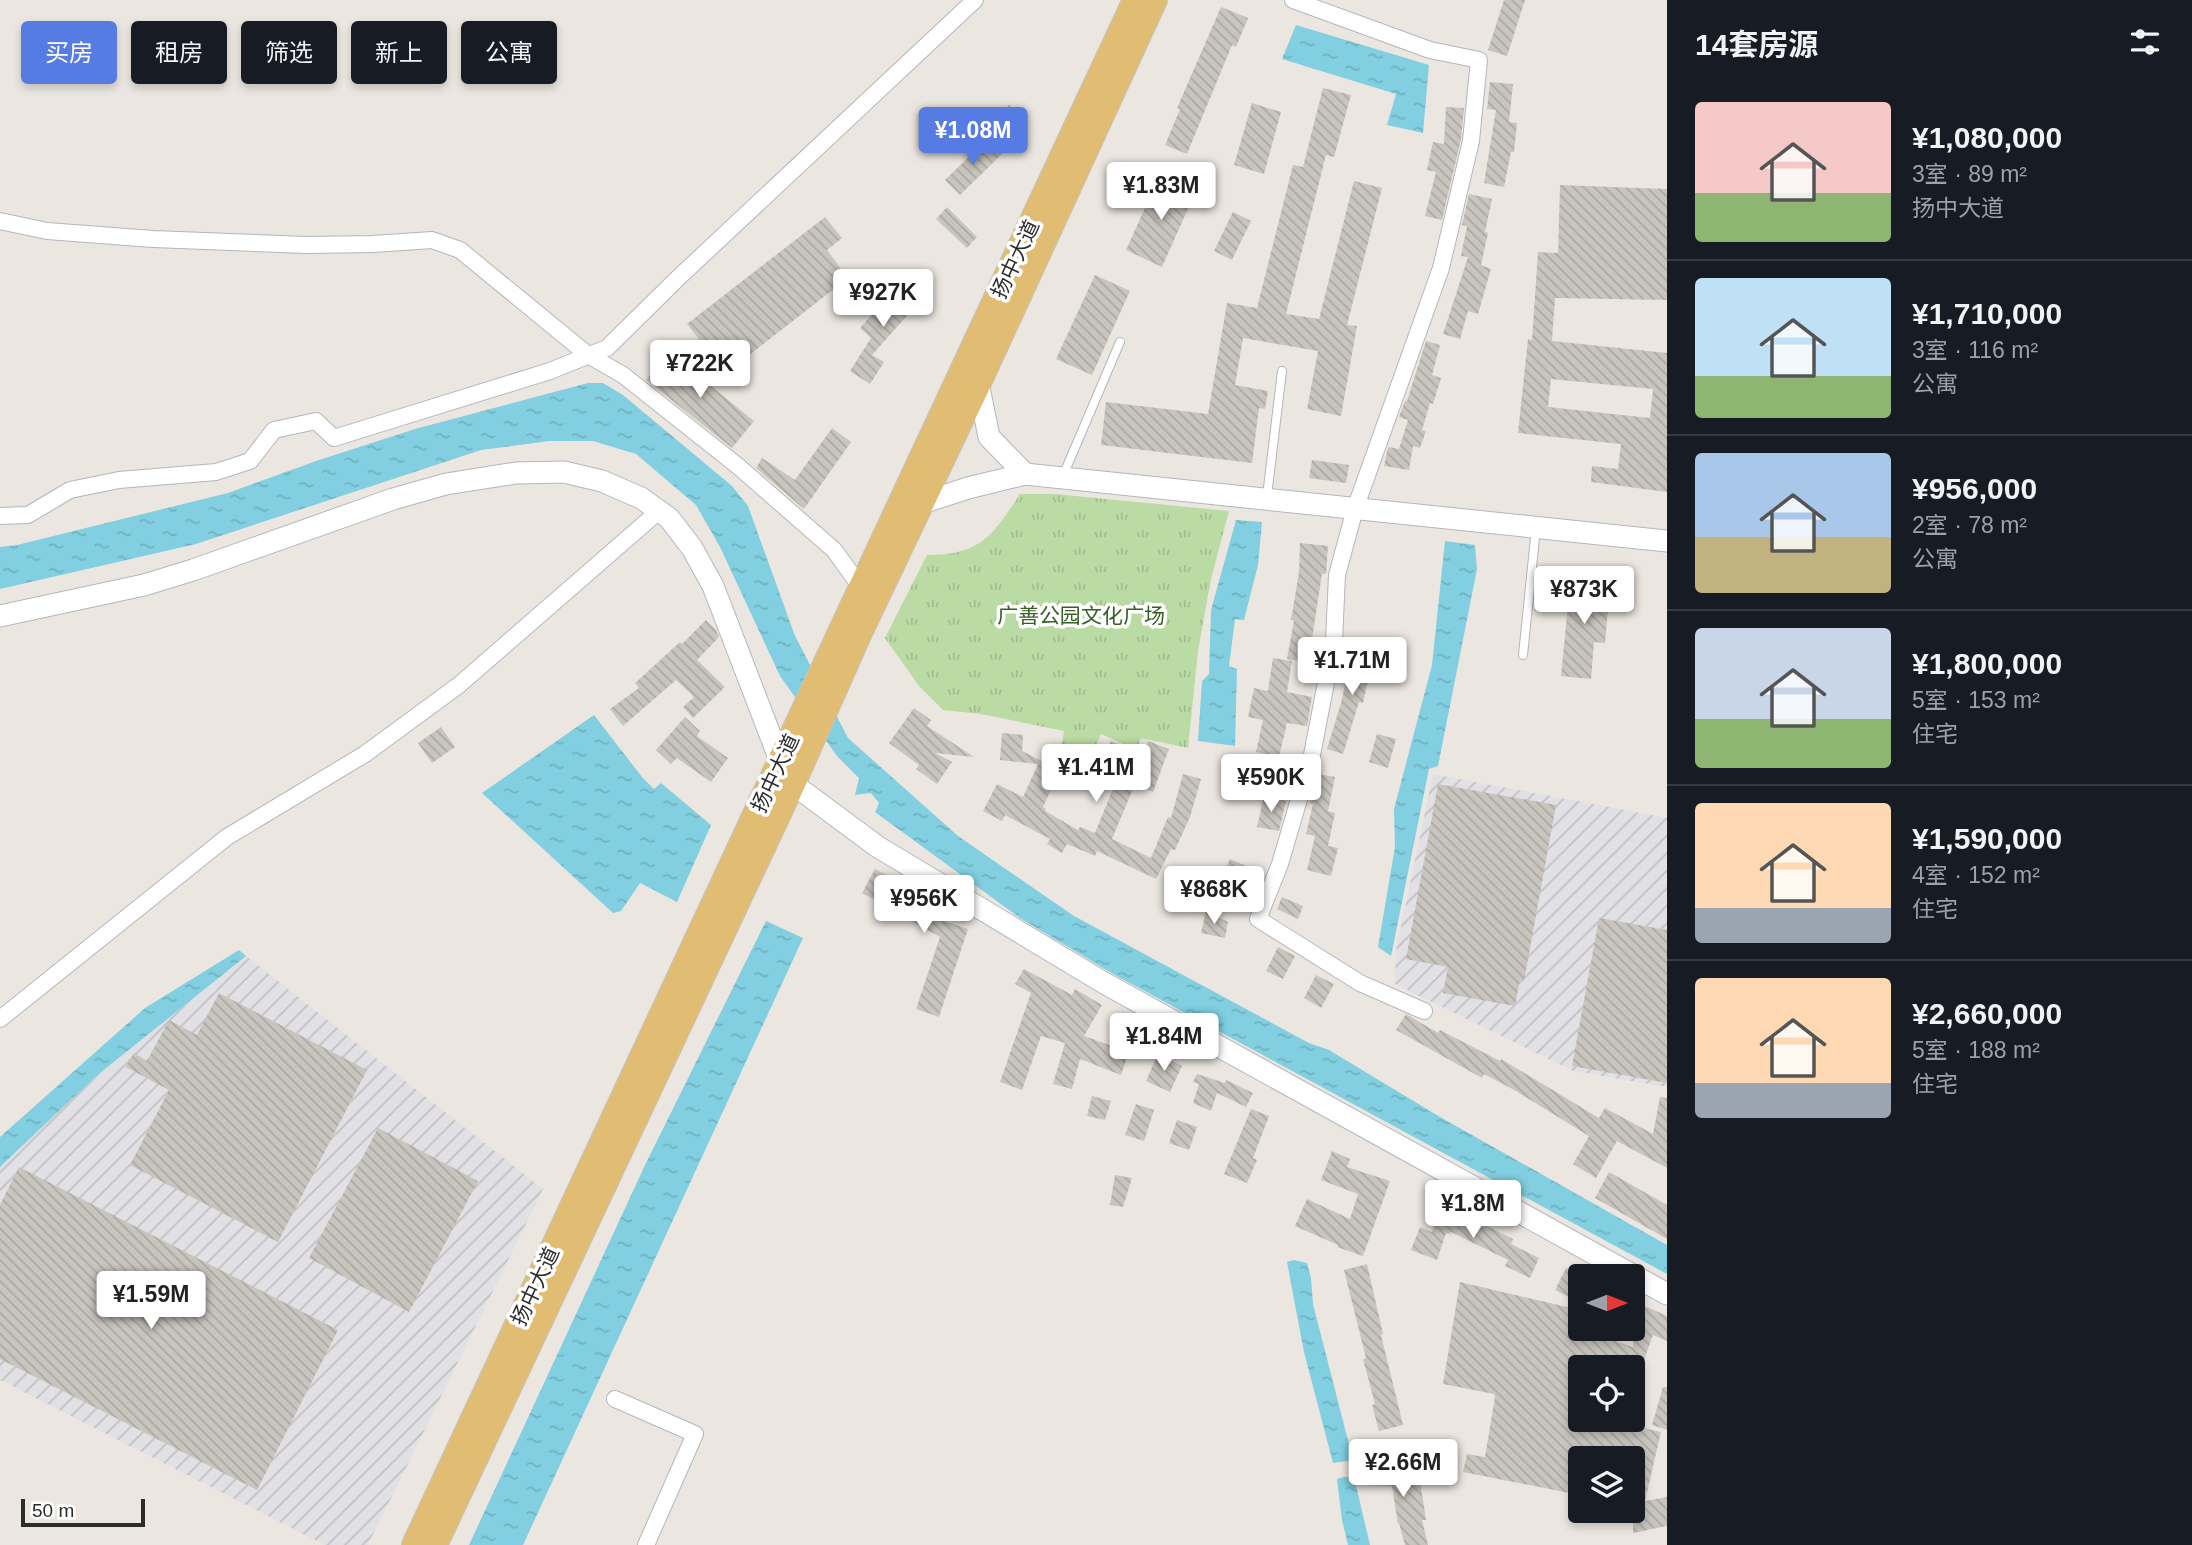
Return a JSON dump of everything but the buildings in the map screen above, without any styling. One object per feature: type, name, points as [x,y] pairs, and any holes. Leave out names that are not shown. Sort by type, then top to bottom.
[{"type":"main road","name":"扬中大道","points":[[435,1545],[869,592],[972,351],[1135,0]]},
{"type":"main road","name":"扬中大道","points":[[869,592],[922,503],[1156,0]]},
{"type":"main road","name":"扬中大道","points":[[414,1545],[787,773]]},
{"type":"street","points":[[0,516],[28,515],[70,490],[119,480],[216,472],[250,461],[274,430],[316,421],[334,438],[550,371],[607,348],[975,0]]},
{"type":"street","points":[[1293,0],[1430,50],[1479,60],[1471,141],[1441,268],[1355,509],[1337,575],[1334,641],[1312,755],[1280,864],[1258,919],[1360,982],[1424,1011]]},
{"type":"street","points":[[0,221],[47,231],[153,239],[306,245],[432,240],[460,250],[588,355],[623,375],[739,467],[834,550],[869,592]]},
{"type":"street","points":[[972,351],[989,437],[1025,474]]},
{"type":"street","points":[[0,616],[144,585],[393,499],[446,484],[516,473],[564,472],[602,481],[641,498],[669,518],[692,548],[713,586],[787,773],[878,847],[1106,984],[1667,1294]]},
{"type":"street","points":[[922,503],[1025,474],[1667,541]]},
{"type":"street","points":[[0,1019],[227,837],[365,754],[459,685],[659,511]]},
{"type":"street","points":[[615,1399],[695,1434],[646,1545]]},
{"type":"lane","points":[[1062,478],[1120,342]]},
{"type":"lane","points":[[1267,500],[1282,371]]},
{"type":"lane","points":[[1523,655],[1536,528]]},
{"type":"shaded area","points":[[1433,774],[1667,818],[1667,1087],[1573,1071],[1395,984],[1396,951]]},
{"type":"shaded area","points":[[246,956],[543,1189],[368,1545],[325,1545],[0,1380],[0,1167],[95,1077]]},
{"type":"green space","name":"广善公园文化广场","points":[[1020,494],[1055,494],[1229,511],[1211,579],[1198,651],[1188,748],[1141,738],[1136,750],[1101,734],[1088,762],[1061,748],[1064,731],[981,714],[943,710],[919,686],[885,638],[927,555],[973,547],[993,532]]},
{"type":"water","points":[[1296,25],[1429,65],[1423,133],[1387,125],[1396,94],[1282,59]]},
{"type":"water","points":[[588,383],[603,383],[623,395],[732,486],[748,506],[795,636],[848,738],[958,836],[1074,916],[1309,1043],[1329,1050],[1440,1117],[1667,1245],[1667,1274],[1115,975],[1020,918],[875,812],[879,803],[871,793],[855,795],[859,778],[837,756],[780,676],[720,547],[696,505],[636,454],[593,441],[549,441],[481,450],[196,544],[0,589],[0,547],[228,493],[415,429]]},
{"type":"water","points":[[1236,520],[1262,522],[1258,565],[1244,620],[1235,619],[1229,666],[1237,669],[1235,746],[1198,741],[1202,681],[1209,674],[1211,610]]},
{"type":"water","points":[[1445,541],[1475,545],[1477,569],[1438,766],[1429,769],[1391,956],[1378,947],[1395,847],[1394,809],[1432,665]]},
{"type":"water","points":[[594,715],[654,789],[661,783],[711,825],[677,902],[640,883],[621,911],[613,913],[482,793]]},
{"type":"water","points":[[766,921],[803,938],[523,1545],[469,1545],[646,1163]]},
{"type":"water","points":[[239,950],[246,956],[95,1077],[0,1167],[0,1137],[145,1008]]},
{"type":"water","points":[[1294,1260],[1307,1263],[1313,1304],[1353,1460],[1333,1463],[1304,1352],[1287,1262]]},
{"type":"water","points":[[1354,1477],[1370,1545],[1348,1545],[1337,1479]]}]
